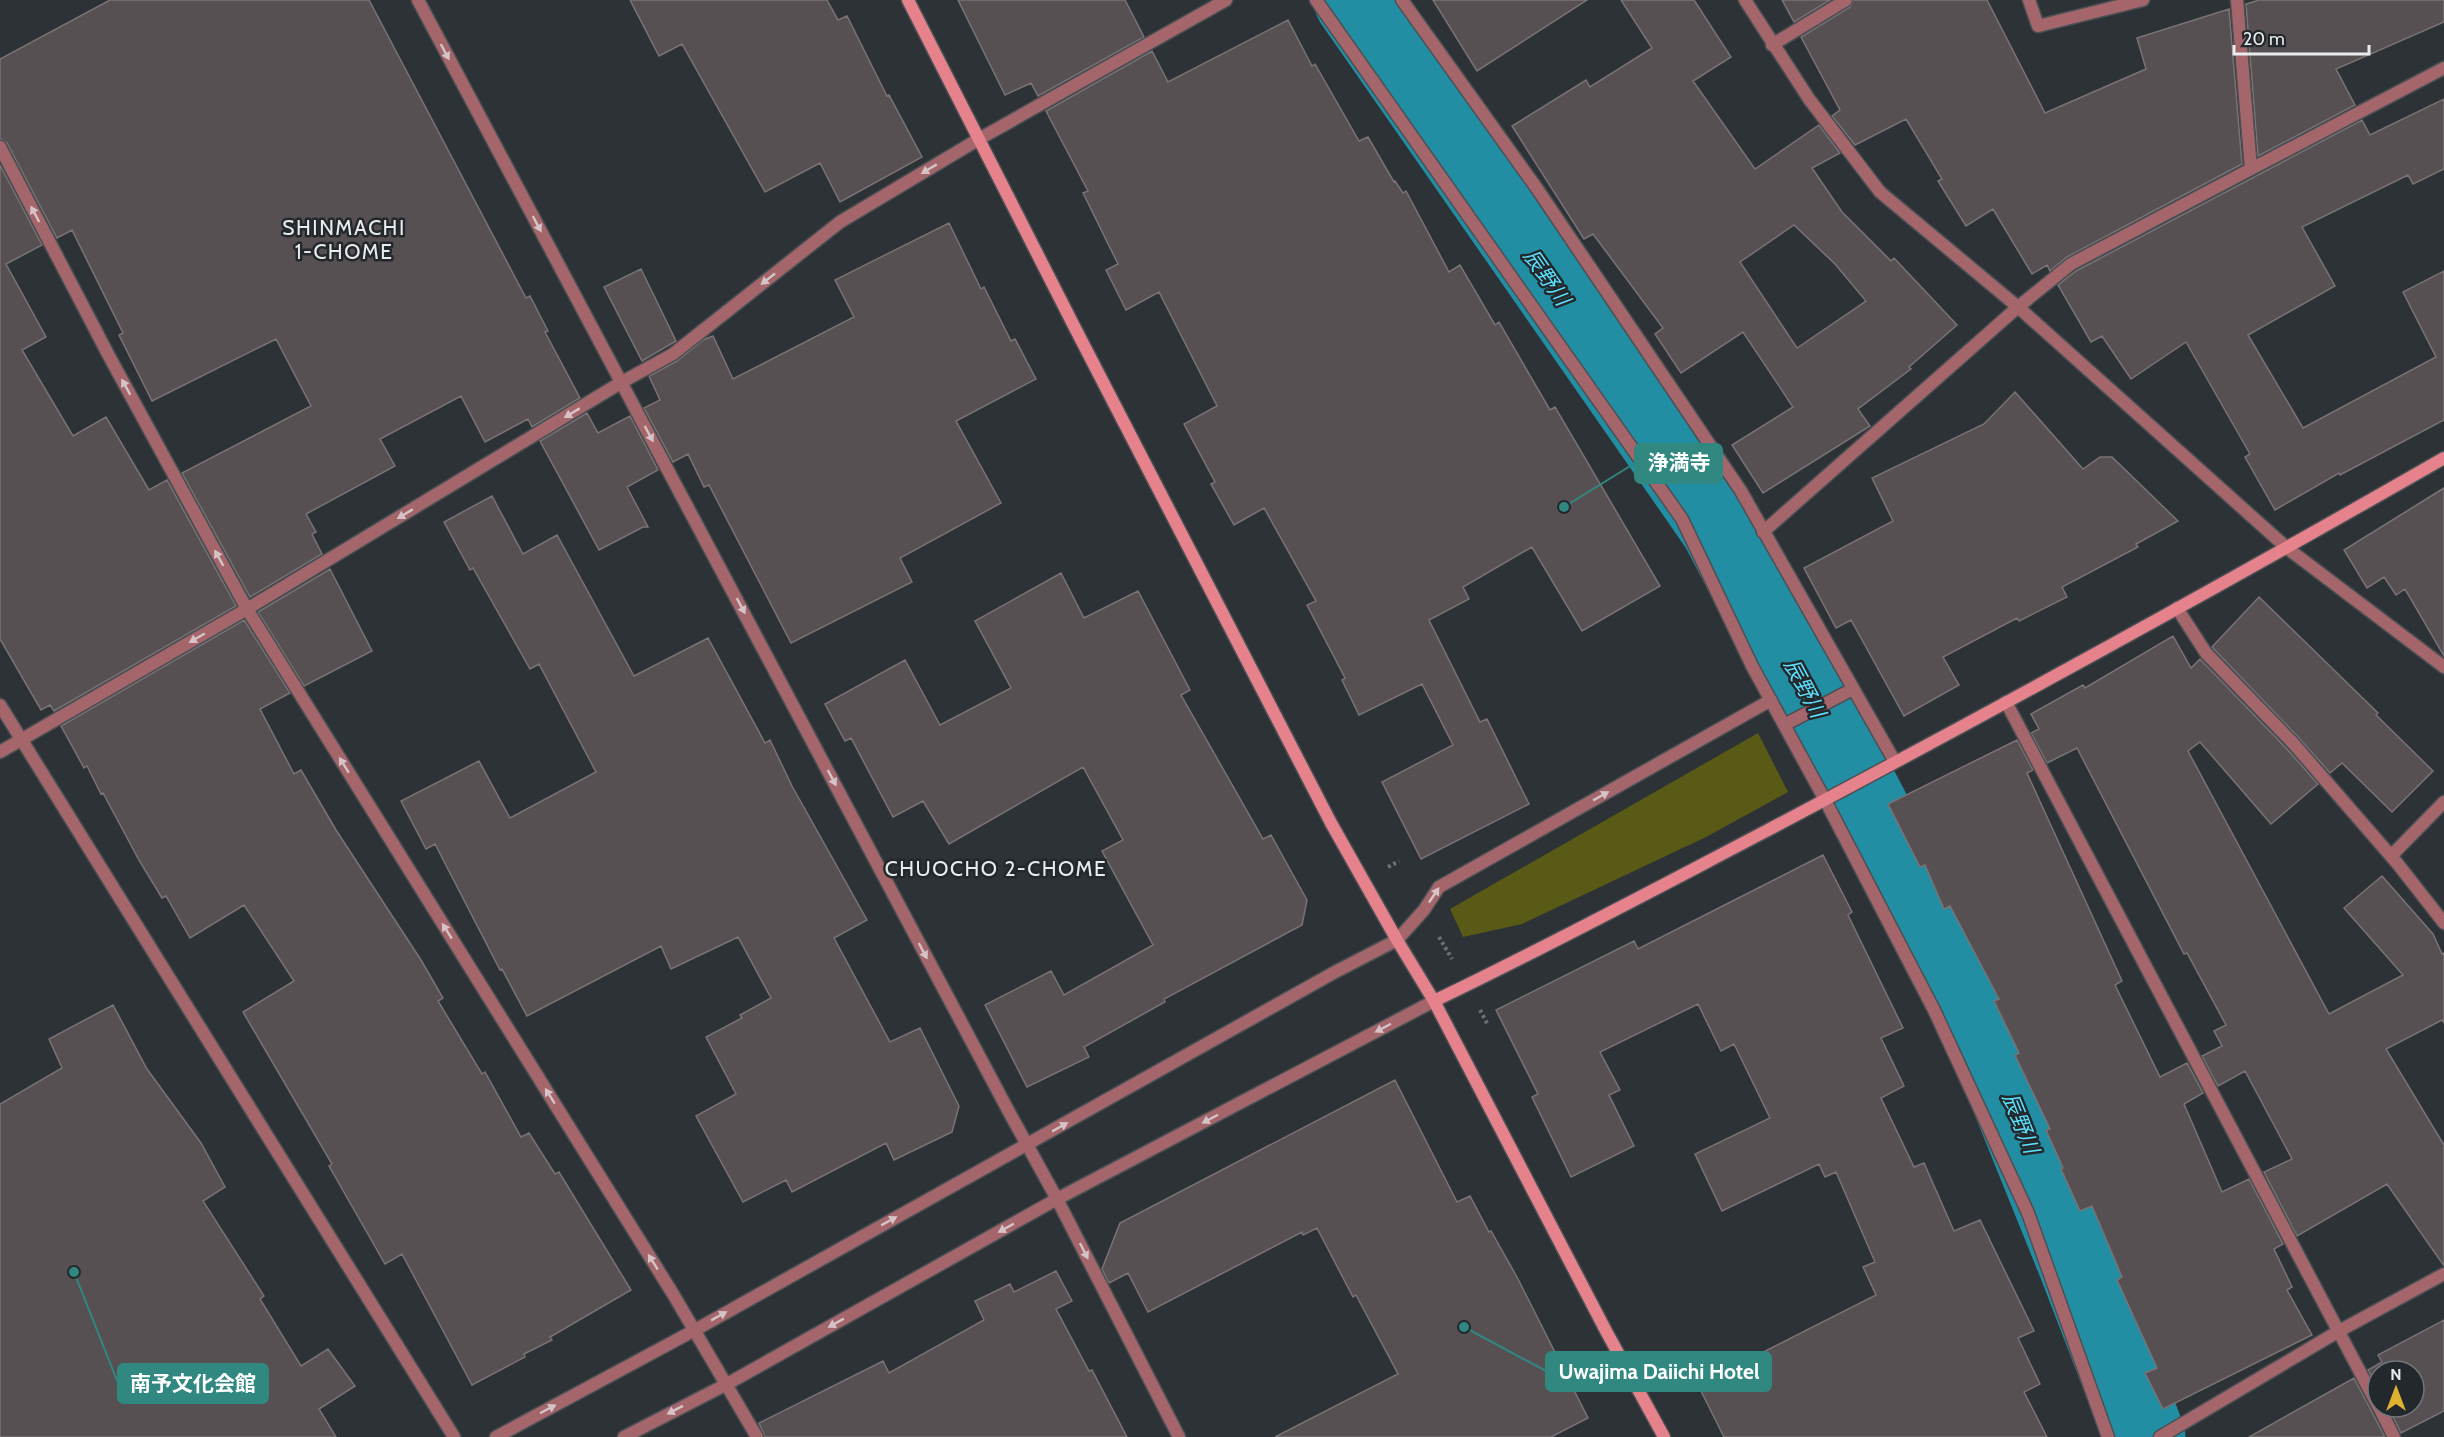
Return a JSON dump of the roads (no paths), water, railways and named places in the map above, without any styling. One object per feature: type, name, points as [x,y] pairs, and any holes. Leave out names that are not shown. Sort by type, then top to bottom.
[{"type":"street","points":[[418,0],[1026,1145],[1057,1199],[1179,1437]]},
{"type":"street","points":[[908,0],[1331,823],[1434,1001],[1664,1437]]},
{"type":"street","points":[[0,752],[248,609],[622,382],[673,354],[840,222],[1226,0]]},
{"type":"street","points":[[1316,0],[1682,519],[1752,666],[1825,800],[1934,1010],[2028,1213],[2108,1437]]},
{"type":"street","points":[[1402,0],[1538,190],[1741,491],[1895,762]]},
{"type":"street","points":[[1744,0],[1809,99],[1880,192],[2018,307],[2287,548],[2444,668]]},
{"type":"street","points":[[1772,45],[1845,0]]},
{"type":"street","points":[[2029,0],[2038,26],[2142,0]]},
{"type":"street","points":[[2236,0],[2251,170]]},
{"type":"street","points":[[1763,531],[2018,307],[2071,264],[2444,68]]},
{"type":"street","points":[[0,147],[104,346],[248,609],[695,1330],[757,1437]]},
{"type":"street","points":[[624,1437],[727,1384],[1057,1199],[1434,1001],[1553,943],[1841,792],[2287,548],[2444,458]]},
{"type":"street","points":[[2177,608],[2206,653],[2293,743],[2391,856],[2444,923]]},
{"type":"street","points":[[1784,725],[1853,689]]},
{"type":"street","points":[[496,1437],[695,1330],[1335,972],[1397,940],[1424,910],[1439,887],[1771,700]]},
{"type":"street","points":[[2006,702],[2366,1383]]},
{"type":"street","points":[[0,705],[454,1437]]},
{"type":"street","points":[[2391,856],[2444,802]]},
{"type":"street","points":[[2163,1435],[2339,1331],[2444,1274]]},
{"type":"street","points":[[2385,1419],[2394,1437]]},
{"type":"waterway","name":"辰野川","points":[[1354,0],[1720,526],[1982,1025],[2079,1265],[2145,1437]]},
{"type":"place","name":"浄満寺","points":[[1564,507]]},
{"type":"place","name":"南予文化会館","points":[[74,1272]]},
{"type":"place","name":"Uwajima Daiichi Hotel","points":[[1464,1327]]},
{"type":"district","name":"SHINMACHI 1-CHOME","points":[[344,239]]},
{"type":"district","name":"CHUOCHO 2-CHOME","points":[[996,868]]}]
